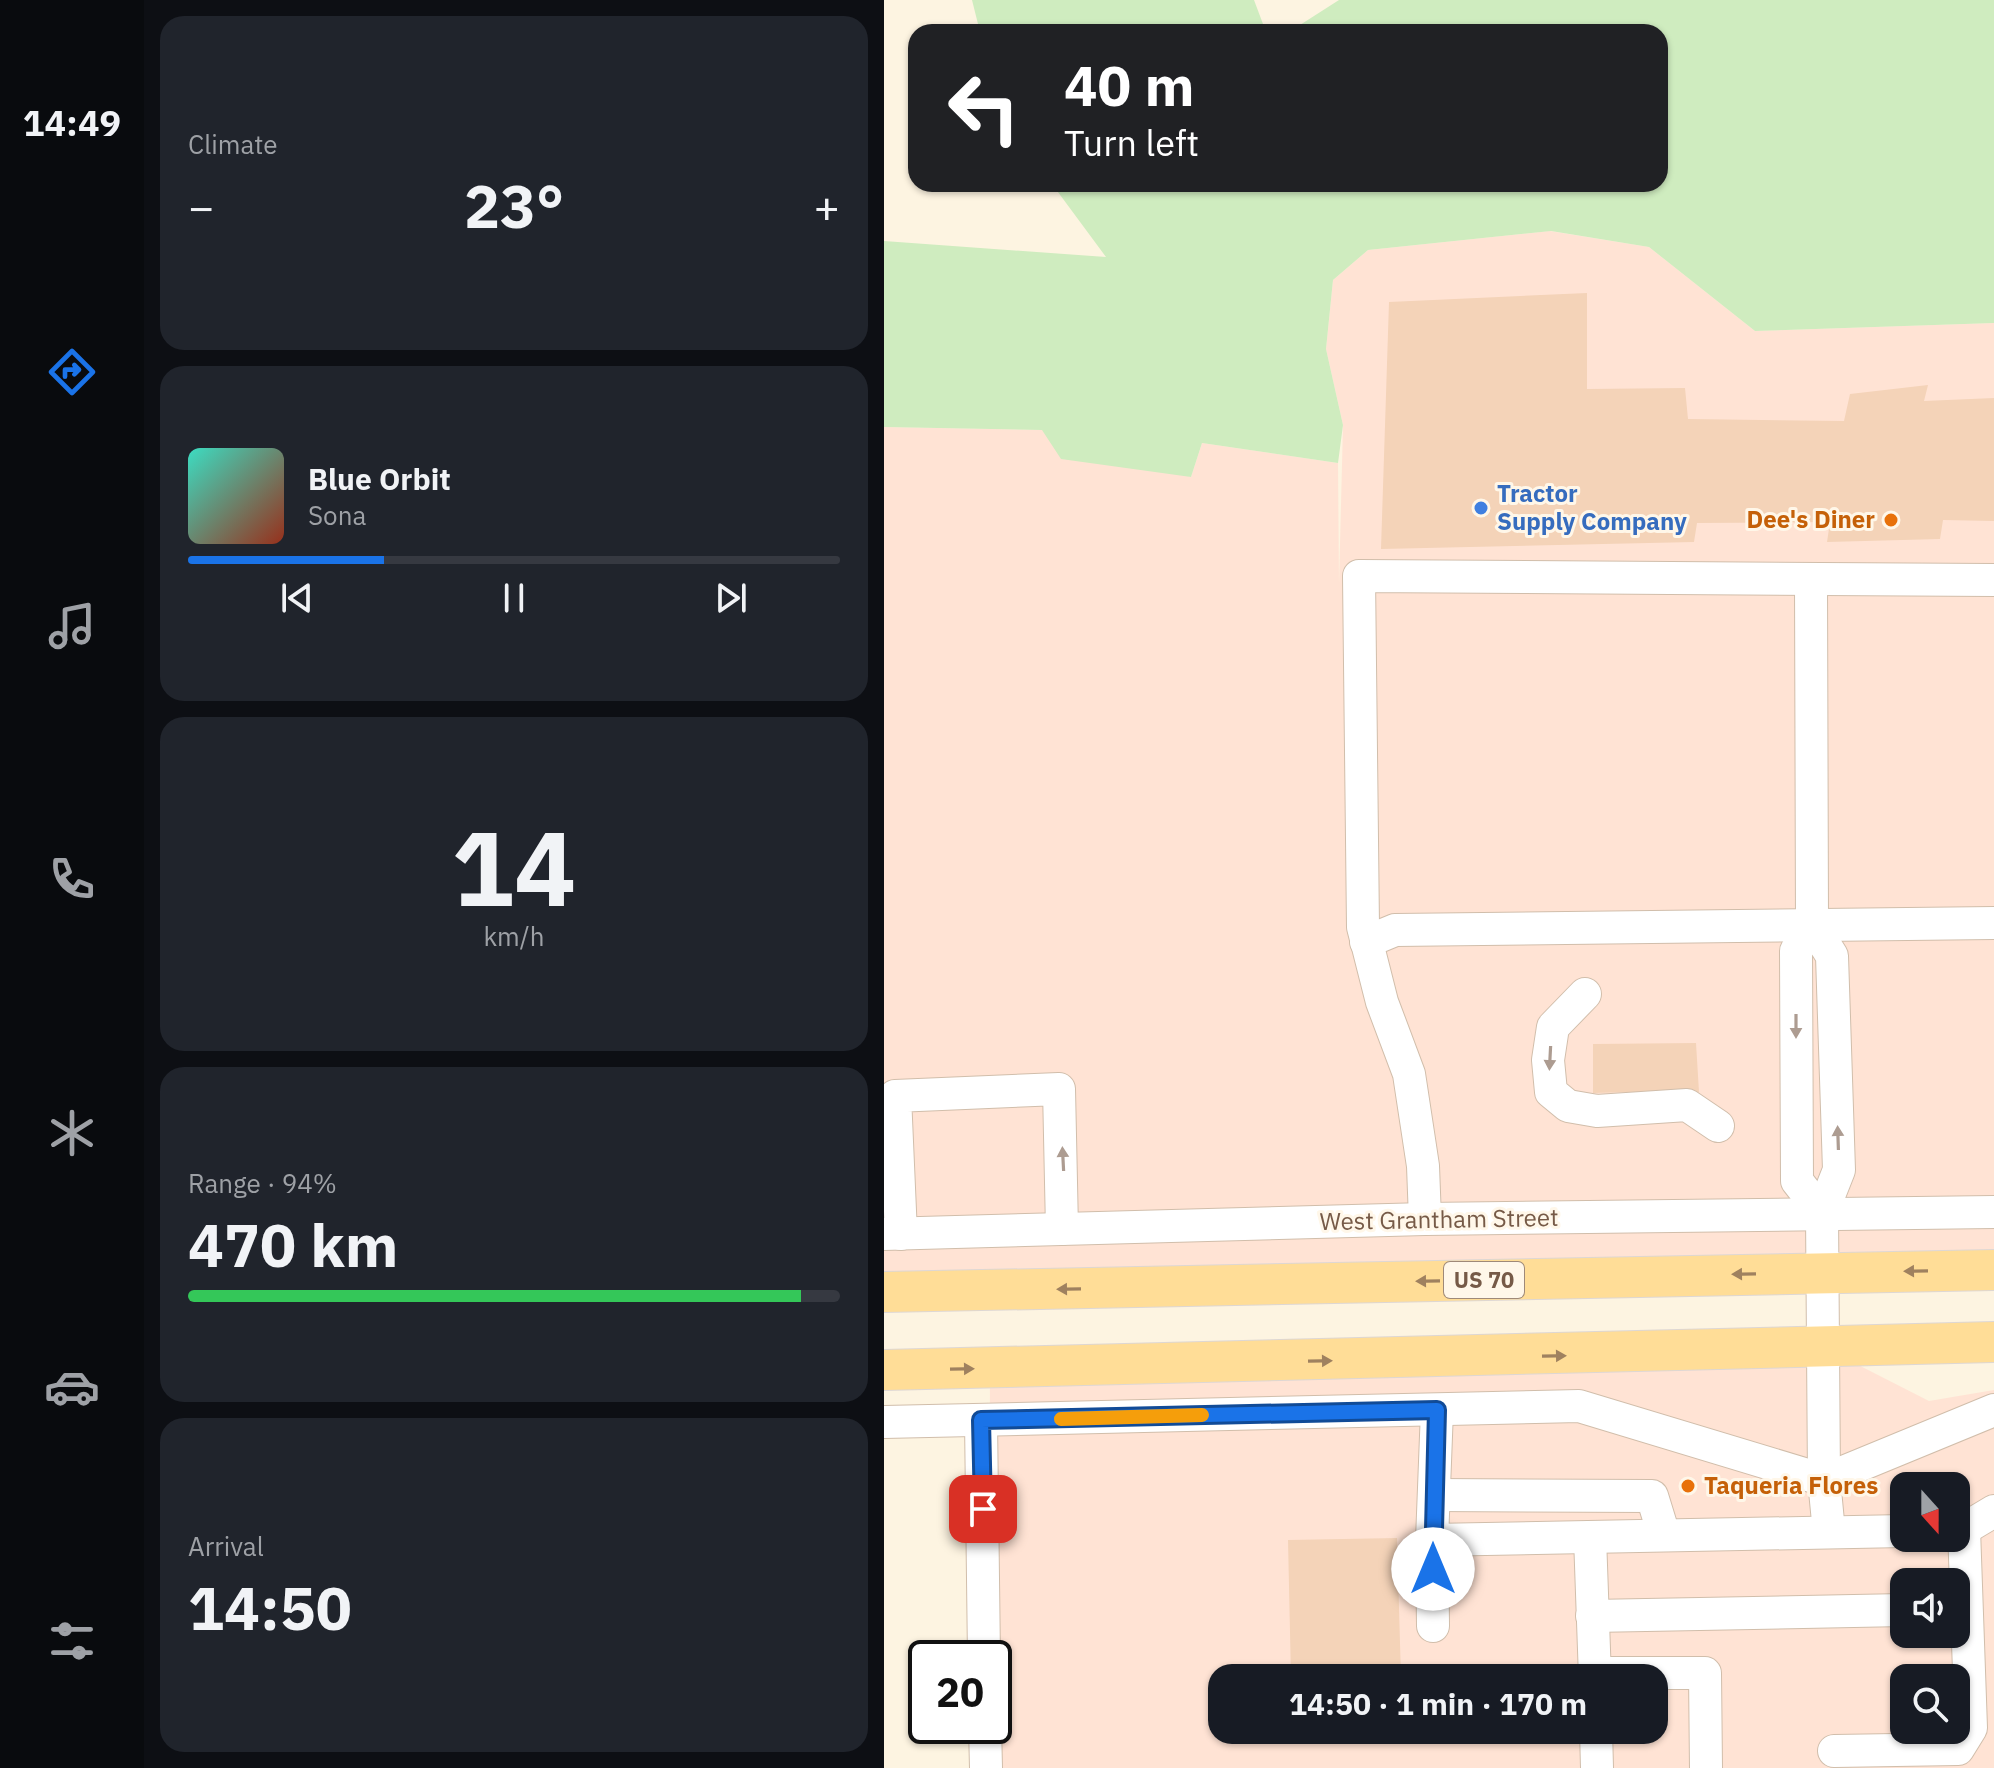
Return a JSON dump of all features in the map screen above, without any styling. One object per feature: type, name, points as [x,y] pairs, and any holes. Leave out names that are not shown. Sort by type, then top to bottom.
[{"type":"main road","name":"US 70","points":[[884,1292],[1994,1270]]},
{"type":"main road","points":[[884,1370],[1994,1342]]},
{"type":"street","points":[[1425,1219],[1423,1166],[1409,1074],[1382,1002],[1363,927],[1359,576],[1994,580]]},
{"type":"street","points":[[1811,580],[1812,924],[1796,951],[1797,1181],[1822,1213]]},
{"type":"street","points":[[1366,942],[1395,930],[1994,923]]},
{"type":"street","points":[[1812,924],[1832,956],[1839,1170],[1822,1213],[1824,1480],[1829,1532]]},
{"type":"street","points":[[1796,989],[1833,989]]},
{"type":"street","points":[[1585,994],[1553,1027],[1548,1060],[1551,1092],[1568,1106],[1597,1111],[1687,1105],[1718,1126]]},
{"type":"street","points":[[892,1234],[895,1096],[1059,1089],[1062,1229]]},
{"type":"street","name":"West Grantham Street","points":[[892,1234],[1425,1219],[1994,1212]]},
{"type":"street","points":[[884,1422],[1579,1406],[1824,1480],[1994,1410]]},
{"type":"street","points":[[1433,1626],[1432,1540],[1437,1410]]},
{"type":"street","points":[[981,1420],[984,1640]]},
{"type":"street","points":[[1434,1495],[1652,1496],[1664,1535]]},
{"type":"street","points":[[1970,1524],[1994,1511]]},
{"type":"street","points":[[1432,1540],[1890,1531]]},
{"type":"street","points":[[1590,1537],[1594,1664]]},
{"type":"street","points":[[1592,1616],[1890,1610]]},
{"type":"street","points":[[1834,1751],[1958,1749],[1982,1728],[1968,1648]]},
{"type":"street","points":[[1668,1674],[1705,1673],[1706,1768]]},
{"type":"street","points":[[985,1744],[986,1768]]},
{"type":"street","points":[[1596,1744],[1597,1768]]},
{"type":"shaded area","points":[[1550,231],[1649,247],[1755,331],[1994,323],[1994,1274],[884,1292],[884,427],[1042,430],[1191,477],[1202,443],[1338,463],[1339,584],[1343,425],[1326,349],[1333,280],[1368,250]]},
{"type":"shaded area","points":[[1823,1347],[1929,1401],[1994,1390],[1994,1768],[989,1768],[992,1744],[1012,1744],[1012,1640],[989,1640],[990,1368]]},
{"type":"green space","points":[[972,0],[1254,0],[1263,24],[978,24]]},
{"type":"green space","points":[[1339,0],[1994,0],[1994,323],[1755,331],[1649,247],[1551,231],[1368,250],[1333,280],[1326,349],[1343,425],[1338,463],[1202,443],[1191,477],[1061,459],[1042,430],[884,427],[884,241],[1106,257],[1058,192],[1668,192],[1668,24],[1302,24]]},
{"type":"building","points":[[1587,293],[1587,389],[1685,388],[1688,419],[1844,421],[1850,394],[1928,385],[1924,401],[1994,398],[1994,521],[1943,520],[1940,539],[1827,542],[1830,522],[1697,523],[1694,542],[1381,549],[1389,302]]},
{"type":"building","points":[[1696,1043],[1699,1092],[1649,1092],[1629,1102],[1630,1092],[1593,1093],[1593,1044]]},
{"type":"building","points":[[1397,1538],[1401,1664],[1291,1664],[1288,1540]]},
{"type":"slow traffic","points":[[1061,1419],[1202,1415]]},
{"type":"place","name":"Tractor Supply Company","points":[[1481,508]]},
{"type":"place","name":"Dee's Diner","points":[[1891,520]]},
{"type":"place","name":"Taqueria Flores","points":[[1688,1486]]},
{"type":"route","points":[[983,1509],[981,1420],[1437,1410],[1433,1569]]}]
